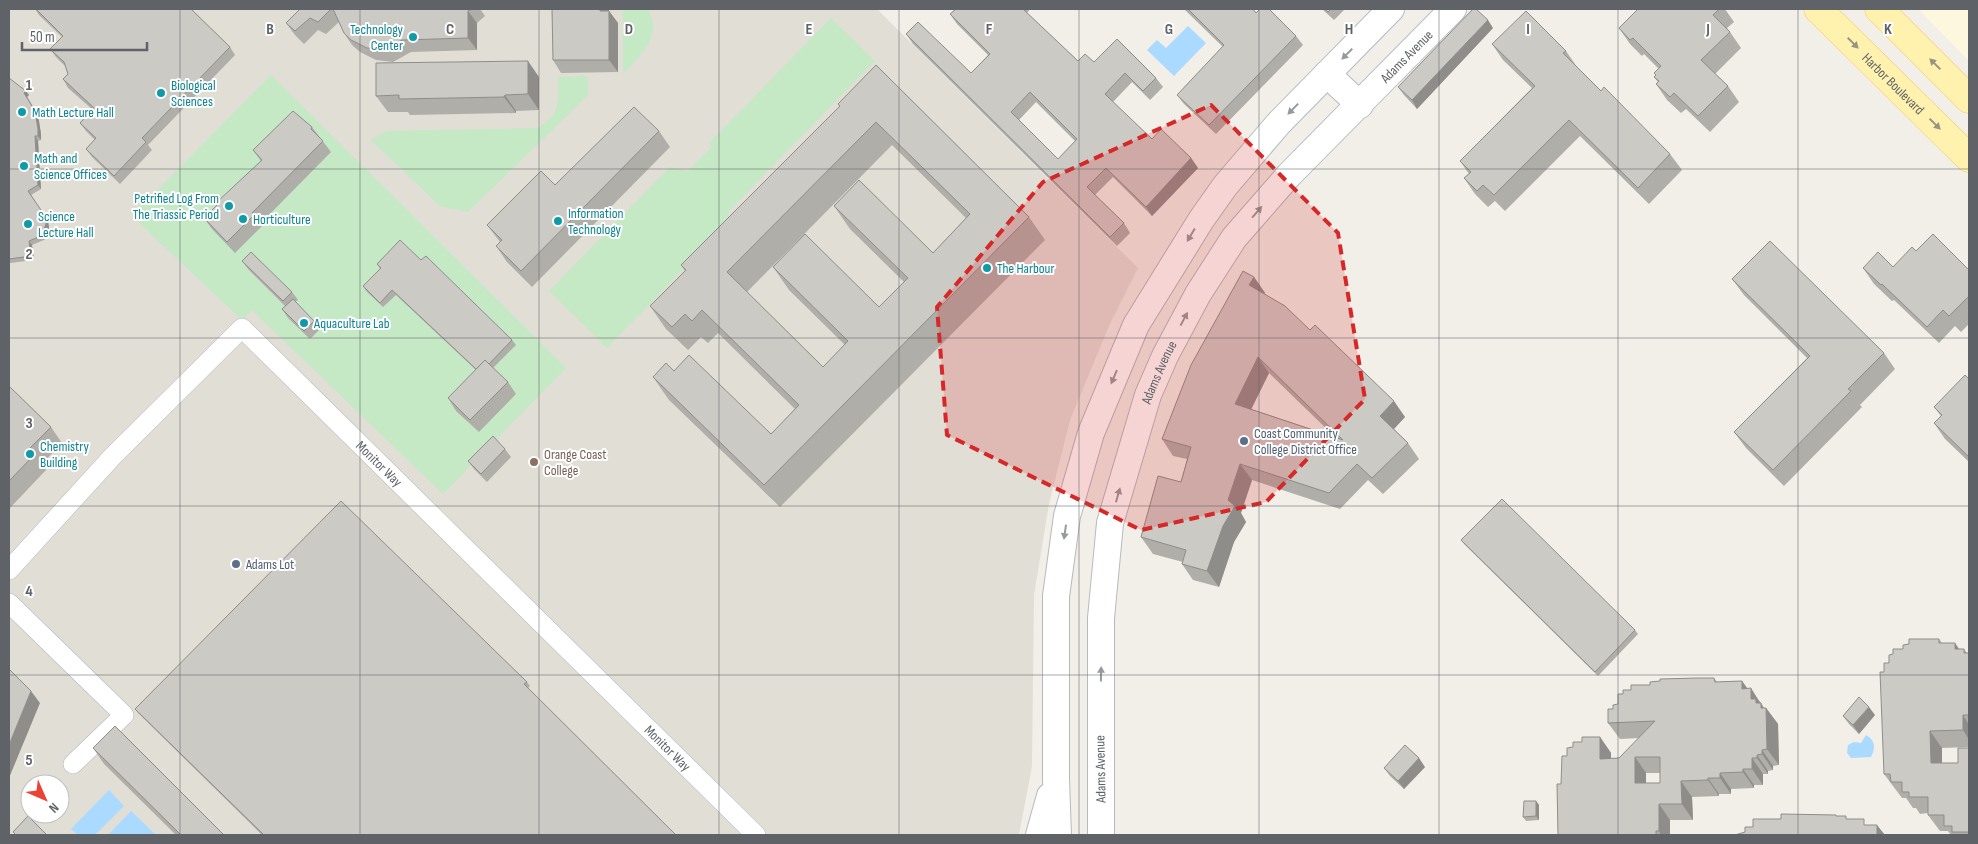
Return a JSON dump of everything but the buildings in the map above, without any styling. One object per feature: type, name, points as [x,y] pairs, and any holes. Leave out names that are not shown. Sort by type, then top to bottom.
[{"type":"main road","points":[[1058,835],[1056,778],[1056,596],[1067,516],[1091,433],[1136,325],[1201,220],[1225,186],[1278,124],[1391,9]]},
{"type":"main road","points":[[1327,74],[1360,105],[1373,67],[1428,9]]},
{"type":"main road","name":"Adams Avenue","points":[[1101,835],[1101,618],[1110,523],[1148,395],[1165,356],[1198,294],[1240,231],[1289,175],[1360,105],[1452,9]]},
{"type":"main road","name":"Harbor Boulevard","points":[[1818,9],[1969,158]]},
{"type":"main road","points":[[1879,9],[1969,99]]},
{"type":"main road","points":[[1166,276],[1198,294]]},
{"type":"main road","points":[[1039,835],[1056,778]]},
{"type":"street","name":"Monitor Way","points":[[9,570],[112,457],[242,328],[756,835]]},
{"type":"street","points":[[9,603],[124,715],[73,764]]},
{"type":"highlighted area","points":[[1211,105],[1338,233],[1365,399],[1266,502],[1141,530],[947,435],[937,307],[1043,182]]},
{"type":"shaded area","name":"Orange Coast College","points":[[9,9],[877,9],[1138,268],[1109,326],[1070,420],[1049,504],[1034,595],[1032,766],[1019,835],[9,835]]},
{"type":"shaded area","points":[[1918,9],[1969,9],[1969,61]]},
{"type":"green space","points":[[623,9],[648,9],[653,28],[648,44],[643,52],[623,74]]},
{"type":"green space","points":[[831,18],[875,61],[727,213],[732,219],[607,348],[549,291],[670,167],[688,171],[712,147],[709,143]]},
{"type":"green space","points":[[271,75],[566,368],[443,494],[252,310],[242,320],[132,216]]},
{"type":"green space","points":[[588,76],[588,95],[468,212],[440,206],[371,140],[387,131],[538,128],[551,117],[557,107],[558,77]]},
{"type":"water","points":[[1188,26],[1206,43],[1174,76],[1147,50],[1157,40],[1166,48]]},
{"type":"water","points":[[1866,735],[1874,744],[1871,757],[1851,758],[1847,753],[1848,745],[1854,742],[1861,743]]},
{"type":"water","points":[[109,790],[124,806],[95,835],[78,835],[71,829]]},
{"type":"water","points":[[131,811],[156,835],[108,835]]},
{"type":"place","name":"Technology Center","points":[[413,37]]},
{"type":"place","name":"Biological Sciences","points":[[161,93]]},
{"type":"place","name":"Math Lecture Hall","points":[[22,112]]},
{"type":"place","name":"Math and Science Offices","points":[[24,166]]},
{"type":"place","name":"Petrified Log From The Triassic Period","points":[[229,206]]},
{"type":"place","name":"Horticulture","points":[[243,219]]},
{"type":"place","name":"Information Technology","points":[[558,221]]},
{"type":"place","name":"Science Lecture Hall","points":[[28,224]]},
{"type":"place","name":"The Harbour","points":[[987,268]]},
{"type":"place","name":"Aquaculture Lab","points":[[304,323]]},
{"type":"place","name":"Coast Community College District Office","points":[[1244,441]]},
{"type":"place","name":"Chemistry Building","points":[[30,454]]},
{"type":"place","name":"Orange Coast College","points":[[534,462]]},
{"type":"place","name":"Adams Lot","points":[[236,564]]}]
